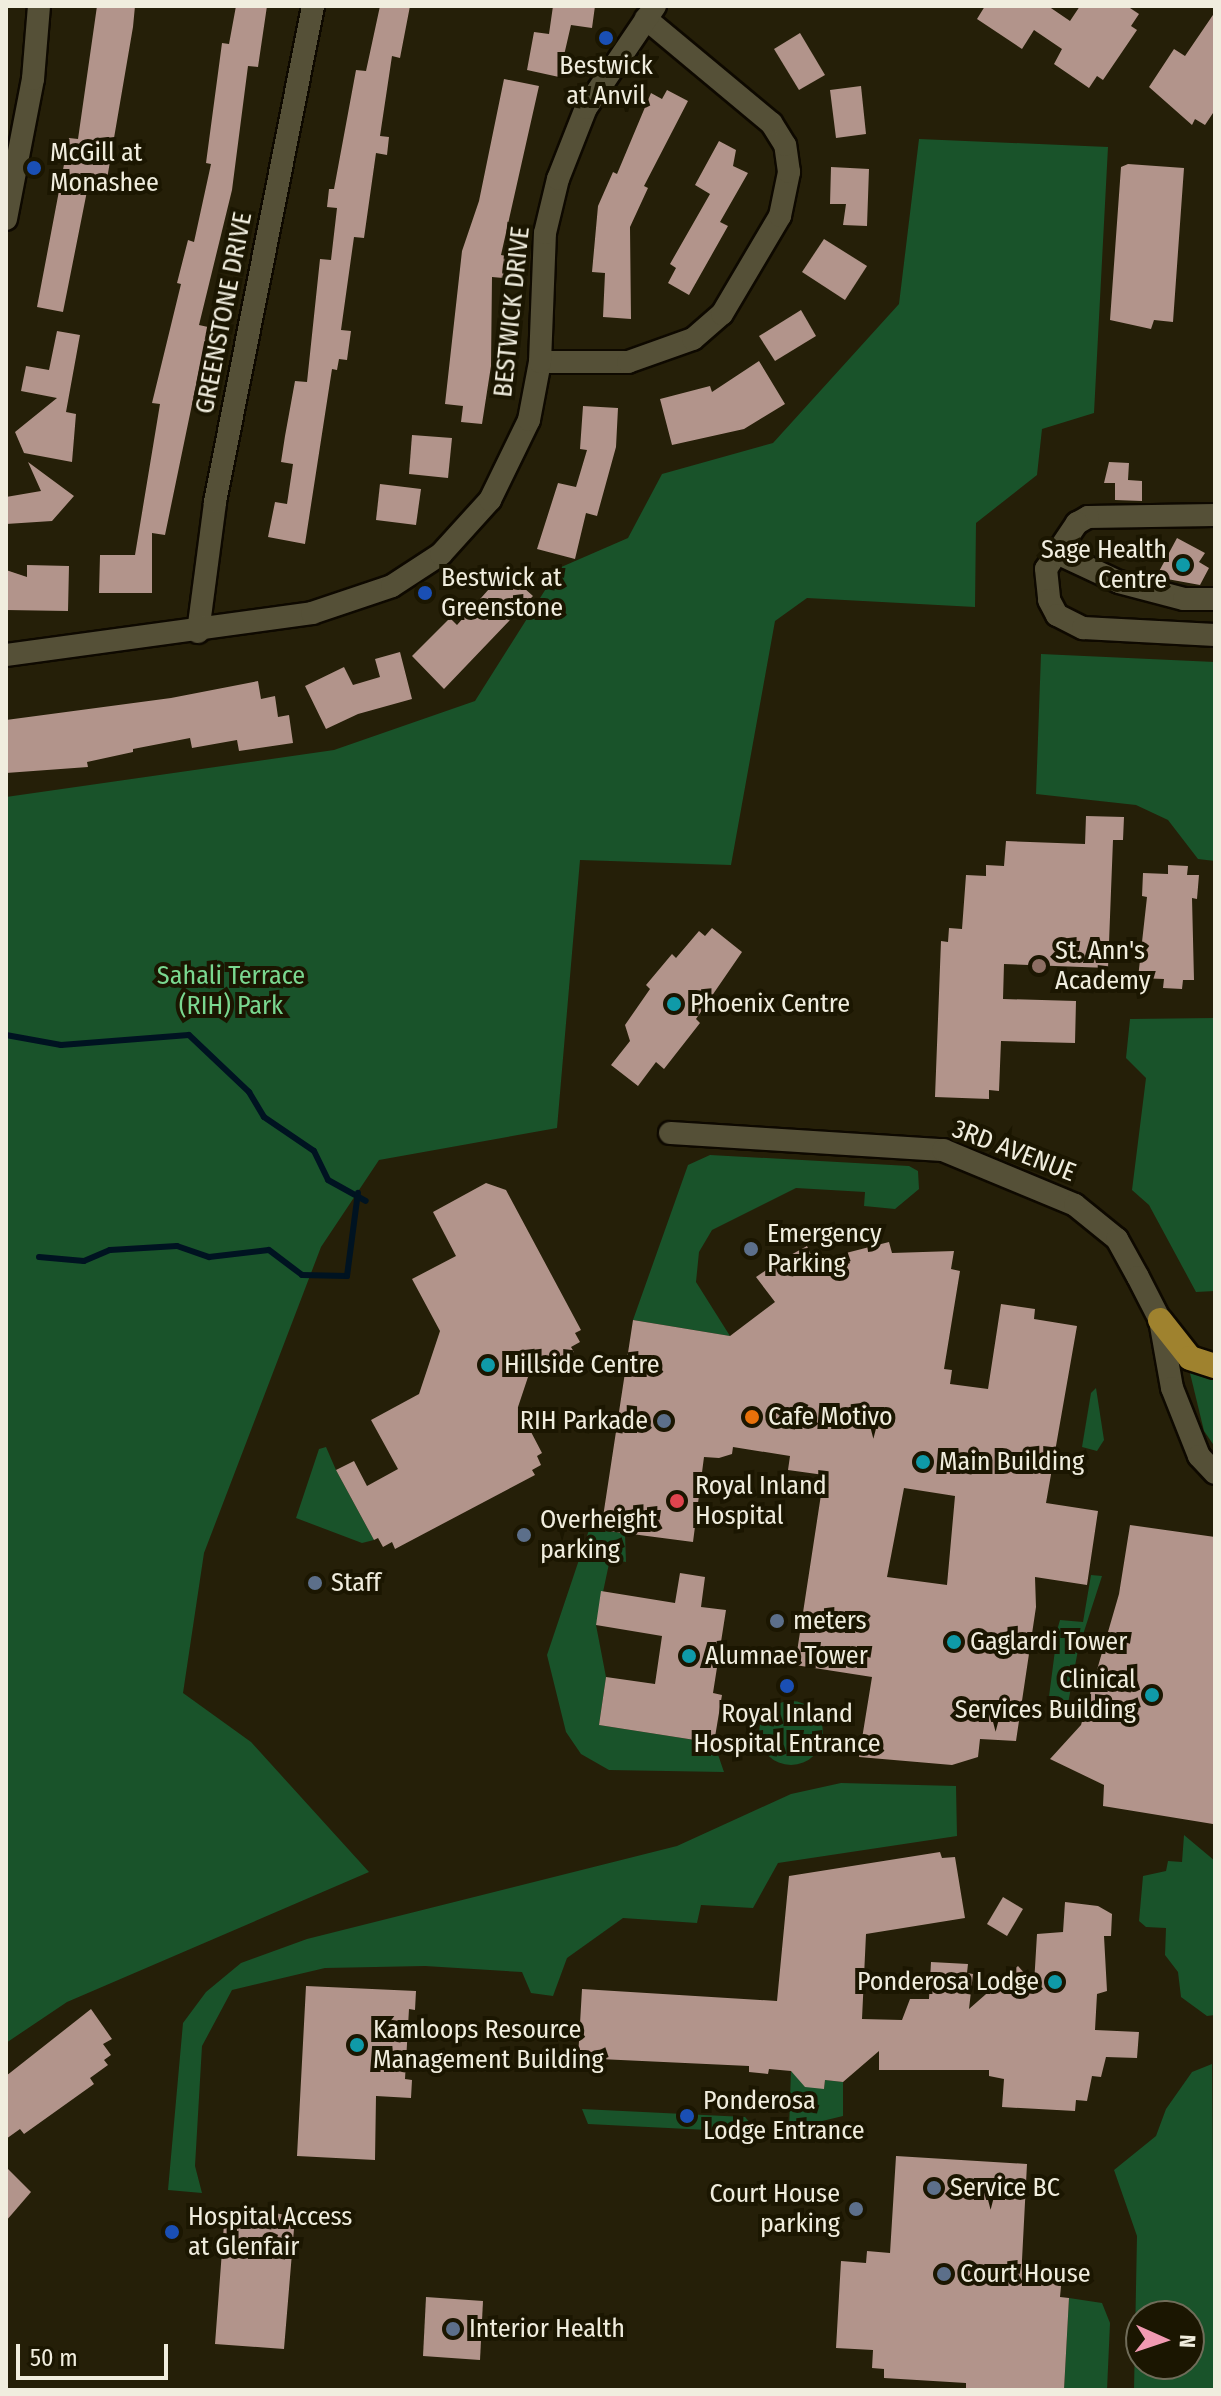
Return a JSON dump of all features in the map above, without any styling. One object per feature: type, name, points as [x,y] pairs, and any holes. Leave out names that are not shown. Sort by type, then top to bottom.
[{"type":"main road","points":[[1160,1320],[1190,1358],[1215,1366]]},
{"type":"street","points":[[6,219],[33,79],[39,6]]},
{"type":"street","name":"GREENSTONE DRIVE","points":[[198,632],[215,502],[313,6]]},
{"type":"street","points":[[540,362],[628,362],[693,339],[722,314],[780,216],[789,172],[785,145],[771,123],[650,12]]},
{"type":"street","name":"BESTWICK DRIVE","points":[[6,655],[198,632],[361,600],[441,554],[490,500],[529,420],[540,362],[545,233],[558,179],[586,108],[650,12]]},
{"type":"street","points":[[1215,515],[1094,515],[1077,523],[1046,569],[1049,600],[1057,615],[1083,628],[1215,635]]},
{"type":"street","points":[[1057,553],[1119,582],[1184,599],[1215,599]]},
{"type":"street","name":"3RD AVENUE","points":[[670,1133],[943,1150],[1075,1205],[1117,1239],[1160,1320],[1172,1388],[1199,1456],[1215,1473]]},
{"type":"green space","name":"Sahali Terrace (RIH) Park","points":[[919,139],[1108,147],[1094,413],[1042,429],[1037,475],[976,523],[975,607],[807,598],[775,621],[731,865],[580,860],[557,1128],[379,1160],[321,1247],[204,1553],[183,1693],[251,1742],[369,1872],[67,2002],[6,2043],[6,797],[334,750],[475,701],[559,568],[628,538],[662,474],[773,443],[899,304]]},
{"type":"green space","points":[[1041,654],[1215,662],[1215,861],[1198,859],[1168,820],[1136,805],[1036,794]]},
{"type":"green space","points":[[1215,1018],[1215,1291],[1196,1292],[1149,1205],[1132,1190],[1146,1078],[1126,1058],[1130,1019]]},
{"type":"green space","points":[[710,1155],[909,1166],[918,1171],[919,1189],[895,1209],[864,1206],[865,1192],[796,1188],[712,1230],[699,1252],[696,1282],[730,1336],[633,1320],[688,1165]]},
{"type":"green space","points":[[1189,1369],[1215,1376],[1215,1447],[1204,1431]]},
{"type":"green space","points":[[1096,1388],[1104,1440],[1097,1451],[1082,1447],[1091,1393]]},
{"type":"green space","points":[[326,1447],[374,1540],[362,1543],[296,1518],[319,1449]]},
{"type":"green space","points":[[590,1527],[625,1534],[626,1562],[610,1559],[596,1625],[606,1677],[599,1725],[714,1743],[724,1772],[609,1770],[581,1754],[566,1732],[547,1655]]},
{"type":"green space","points":[[1091,1575],[1102,1576],[1078,1650],[1067,1709],[1056,1717],[1047,1712],[1058,1627],[1060,1620],[1083,1622]]},
{"type":"green space","points":[[791,1701],[809,1707],[817,1715],[823,1733],[817,1751],[809,1759],[791,1765],[773,1759],[765,1751],[759,1733],[765,1715],[773,1707]]},
{"type":"green space","points":[[841,1783],[956,1786],[957,1836],[778,1863],[753,1908],[701,1905],[697,1923],[623,1918],[567,1958],[553,1996],[531,1993],[522,1972],[425,1966],[325,1968],[232,1990],[202,2046],[195,2166],[202,2193],[168,2190],[183,2023],[206,1992],[241,1963],[307,1939],[677,1846],[791,1794]]},
{"type":"green space","points":[[1184,1835],[1215,1861],[1215,2015],[1207,2016],[1181,1997],[1178,1972],[1165,1955],[1166,1928],[1146,1927],[1139,1921],[1143,1876],[1166,1871],[1168,1861],[1182,1862]]},
{"type":"green space","points":[[1212,2064],[1215,2390],[1134,2390],[1134,2380],[1205,2380],[1205,2300],[1136,2300],[1137,2236],[1114,2170],[1156,2136],[1166,2109],[1192,2072]]},
{"type":"green space","points":[[791,2071],[824,2089],[825,2080],[843,2082],[843,2116],[789,2129]]},
{"type":"green space","points":[[582,2109],[745,2117],[751,2124],[748,2132],[588,2124]]},
{"type":"green space","points":[[1069,2298],[1102,2303],[1110,2323],[1107,2390],[1064,2390]]},
{"type":"building","points":[[97,6],[135,6],[133,27],[107,179],[90,176],[63,312],[37,307],[69,138],[78,139]]},
{"type":"building","points":[[236,6],[267,6],[258,67],[248,66],[232,190],[199,325],[208,327],[165,535],[152,533],[152,593],[99,593],[100,555],[135,555],[160,404],[152,403],[181,284],[177,283],[188,240],[194,242],[211,164],[206,163],[222,43],[229,44]]},
{"type":"building","points":[[380,6],[410,6],[400,58],[392,56],[380,136],[389,137],[387,155],[376,153],[364,238],[354,237],[341,330],[351,331],[347,360],[339,359],[337,370],[332,369],[305,544],[268,537],[275,502],[287,504],[293,464],[281,462],[285,436],[295,381],[307,382],[320,259],[331,260],[337,208],[327,207],[329,189],[334,189],[356,70],[366,71]]},
{"type":"building","points":[[553,6],[595,6],[592,28],[571,25],[559,77],[527,70],[534,32],[549,34]]},
{"type":"building","points":[[985,6],[1048,6],[1070,21],[1080,6],[1127,6],[1139,14],[1131,26],[1137,30],[1103,80],[1097,76],[1089,88],[1054,64],[1062,49],[1034,30],[1022,49],[977,19]]},
{"type":"building","points":[[1215,12],[1215,110],[1205,125],[1195,119],[1192,125],[1149,87],[1174,49],[1185,56]]},
{"type":"building","points":[[800,33],[825,75],[799,90],[774,49]]},
{"type":"building","points":[[504,79],[539,86],[501,255],[506,256],[503,278],[492,277],[491,366],[482,424],[461,422],[463,406],[445,404],[462,251],[479,201]]},
{"type":"building","points":[[861,86],[866,134],[836,138],[830,90]]},
{"type":"building","points":[[667,90],[688,101],[644,186],[648,188],[630,227],[631,319],[603,317],[605,273],[592,272],[598,206],[613,172],[617,174],[651,93],[662,99]]},
{"type":"building","points":[[719,141],[736,150],[733,166],[748,173],[720,222],[728,226],[689,295],[668,283],[676,268],[670,264],[710,194],[695,185]]},
{"type":"building","points":[[1128,164],[1184,168],[1173,322],[1154,320],[1151,329],[1110,320],[1121,167]]},
{"type":"building","points":[[831,167],[869,169],[867,226],[843,225],[846,204],[830,204]]},
{"type":"building","points":[[824,239],[867,266],[845,300],[802,272]]},
{"type":"building","points":[[801,310],[816,336],[775,361],[759,336]]},
{"type":"building","points":[[57,331],[80,335],[66,412],[76,414],[72,462],[24,453],[15,432],[57,398],[21,391],[26,366],[49,370]]},
{"type":"building","points":[[759,361],[785,404],[744,429],[672,445],[660,399],[710,386],[712,392]]},
{"type":"building","points":[[583,406],[618,408],[616,447],[597,516],[586,513],[575,559],[537,549],[558,483],[576,487],[587,450],[580,449]]},
{"type":"building","points":[[412,435],[452,438],[448,478],[409,474]]},
{"type":"building","points":[[28,462],[74,496],[52,521],[6,524],[6,497],[41,491]]},
{"type":"building","points":[[1109,462],[1129,463],[1128,480],[1142,481],[1142,501],[1115,500],[1115,483],[1104,483]]},
{"type":"building","points":[[380,484],[421,489],[416,525],[376,520]]},
{"type":"building","name":"Sage Health Centre","points":[[1177,538],[1205,553],[1199,562],[1209,568],[1200,585],[1156,577]]},
{"type":"building","points":[[27,565],[69,566],[68,611],[6,610],[6,570],[27,577]]},
{"type":"building","points":[[505,571],[533,596],[444,689],[412,656],[450,618],[457,625]]},
{"type":"building","points":[[400,652],[412,699],[358,714],[326,729],[305,686],[344,667],[353,685],[380,677],[375,659]]},
{"type":"building","points":[[258,681],[261,699],[275,696],[278,717],[289,715],[293,743],[239,751],[237,740],[192,748],[190,738],[87,762],[88,767],[6,773],[6,720],[171,698]]},
{"type":"building","points":[[1086,816],[1124,817],[1123,840],[1113,840],[1108,968],[1004,964],[1003,999],[1076,1001],[1075,1043],[1001,1041],[999,1091],[989,1090],[989,1099],[935,1097],[941,941],[948,942],[949,928],[962,929],[966,875],[986,876],[986,865],[1004,866],[1006,841],[1085,844]]},
{"type":"building","points":[[1168,865],[1188,866],[1187,875],[1199,875],[1197,899],[1192,898],[1194,980],[1183,980],[1182,989],[1163,988],[1164,979],[1138,978],[1147,897],[1142,896],[1143,873],[1168,874]]},
{"type":"building","name":"Phoenix Centre","points":[[712,928],[742,952],[696,1019],[700,1023],[664,1069],[656,1062],[638,1086],[611,1065],[630,1041],[625,1025],[650,989],[646,985],[672,954],[676,958],[699,931],[705,936]]},
{"type":"building","name":"Hillside Centre","points":[[486,1183],[506,1190],[581,1330],[575,1333],[580,1342],[571,1347],[574,1352],[529,1374],[518,1407],[542,1453],[537,1456],[541,1465],[532,1470],[535,1475],[395,1549],[392,1542],[383,1547],[378,1538],[374,1540],[336,1470],[354,1461],[367,1486],[398,1469],[371,1420],[419,1394],[440,1331],[412,1279],[456,1256],[433,1212]]},
{"type":"building","name":"Main Building","points":[[889,1242],[892,1253],[954,1251],[951,1269],[960,1271],[944,1369],[952,1370],[950,1384],[988,1389],[1001,1304],[1035,1309],[1034,1319],[1077,1326],[1046,1503],[1098,1511],[1087,1585],[1035,1577],[1036,1607],[1016,1741],[980,1739],[978,1757],[952,1765],[859,1757],[872,1677],[795,1665],[824,1475],[788,1470],[790,1456],[733,1447],[732,1454],[719,1458],[704,1457],[693,1542],[601,1530],[633,1320],[730,1336],[775,1302],[756,1277],[807,1246],[820,1275],[850,1263],[846,1253]],"holes":[[[904,1488],[955,1496],[947,1585],[887,1577]]]},
{"type":"building","name":"Clinical Services Building","points":[[1130,1525],[1215,1537],[1213,1824],[1103,1806],[1104,1785],[1050,1759],[1081,1725],[1119,1594]]},
{"type":"building","name":"Alumnae Tower","points":[[680,1573],[705,1577],[701,1607],[726,1610],[713,1693],[722,1695],[714,1743],[599,1725],[606,1677],[655,1684],[662,1636],[596,1625],[601,1591],[675,1603]]},
{"type":"building","name":"Ponderosa Lodge","points":[[940,1852],[942,1858],[955,1857],[965,1918],[866,1934],[862,2019],[902,2020],[910,1999],[929,1999],[931,1962],[968,1964],[967,1973],[973,1974],[969,2009],[1018,1966],[1034,1984],[1037,1934],[1063,1932],[1065,1902],[1098,1906],[1112,1914],[1111,1936],[1104,1936],[1107,1991],[1097,1994],[1095,2030],[1139,2032],[1137,2058],[1106,2057],[1101,2077],[1092,2076],[1087,2101],[1076,2100],[1075,2111],[1002,2107],[1004,2079],[989,2076],[989,2070],[879,2070],[879,2051],[843,2082],[825,2080],[824,2089],[805,2087],[791,2071],[769,2069],[768,2074],[749,2072],[749,2066],[578,2058],[582,1989],[777,2001],[789,1876]]},
{"type":"building","points":[[1003,1897],[1023,1909],[1007,1936],[987,1924]]},
{"type":"building","name":"Kamloops Resource Management Building","points":[[306,1986],[416,1991],[415,2010],[409,2009],[405,2079],[412,2080],[411,2098],[376,2096],[375,2160],[297,2156]]},
{"type":"building","points":[[91,2009],[112,2039],[103,2044],[111,2055],[104,2060],[108,2065],[90,2078],[94,2084],[24,2134],[20,2129],[6,2139],[6,2076]]},
{"type":"building","name":"Court House","points":[[896,2156],[1027,2164],[1022,2260],[1035,2261],[1034,2273],[1062,2275],[1060,2297],[1069,2298],[1064,2390],[966,2390],[966,2383],[884,2378],[884,2369],[872,2368],[873,2350],[836,2348],[841,2261],[866,2263],[867,2251],[890,2253]]},
{"type":"building","points":[[6,2167],[31,2192],[6,2221]]},
{"type":"building","points":[[250,2208],[295,2217],[284,2349],[215,2344],[225,2211],[249,2213]]},
{"type":"building","name":"Interior Health","points":[[426,2297],[483,2301],[480,2360],[423,2356]]},
{"type":"waterway","points":[[6,1035],[61,1045],[189,1035],[249,1092],[264,1117],[314,1151],[328,1180],[366,1201]]},
{"type":"waterway","points":[[39,1257],[84,1261],[110,1250],[177,1246],[209,1257],[269,1250],[302,1275],[347,1276],[358,1193]]},
{"type":"place","name":"Bestwick at Anvil","points":[[606,38]]},
{"type":"place","name":"McGill at Monashee","points":[[34,168]]},
{"type":"place","name":"Sage Health Centre","points":[[1183,565]]},
{"type":"place","name":"Bestwick at Greenstone","points":[[425,593]]},
{"type":"place","name":"St. Ann's Academy","points":[[1039,966]]},
{"type":"place","name":"Phoenix Centre","points":[[674,1004]]},
{"type":"place","name":"Emergency Parking","points":[[751,1249]]},
{"type":"place","name":"Hillside Centre","points":[[488,1365]]},
{"type":"place","name":"Cafe Motivo","points":[[752,1417]]},
{"type":"place","name":"RIH Parkade","points":[[664,1421]]},
{"type":"place","name":"Main Building","points":[[923,1462]]},
{"type":"place","name":"Royal Inland Hospital","points":[[677,1501]]},
{"type":"place","name":"Overheight parking","points":[[524,1535]]},
{"type":"place","name":"Staff","points":[[315,1583]]},
{"type":"place","name":"meters","points":[[777,1621]]},
{"type":"place","name":"Gaglardi Tower","points":[[954,1642]]},
{"type":"place","name":"Alumnae Tower","points":[[689,1656]]},
{"type":"place","name":"Royal Inland Hospital Entrance","points":[[787,1686]]},
{"type":"place","name":"Clinical Services Building","points":[[1152,1695]]},
{"type":"place","name":"Ponderosa Lodge","points":[[1055,1982]]},
{"type":"place","name":"Kamloops Resource Management Building","points":[[357,2045]]},
{"type":"place","name":"Ponderosa Lodge Entrance","points":[[687,2116]]},
{"type":"place","name":"Service BC","points":[[934,2188]]},
{"type":"place","name":"Court House parking","points":[[856,2209]]},
{"type":"place","name":"Hospital Access at Glenfair","points":[[172,2232]]},
{"type":"place","name":"Court House","points":[[944,2274]]},
{"type":"place","name":"Interior Health","points":[[453,2329]]}]
